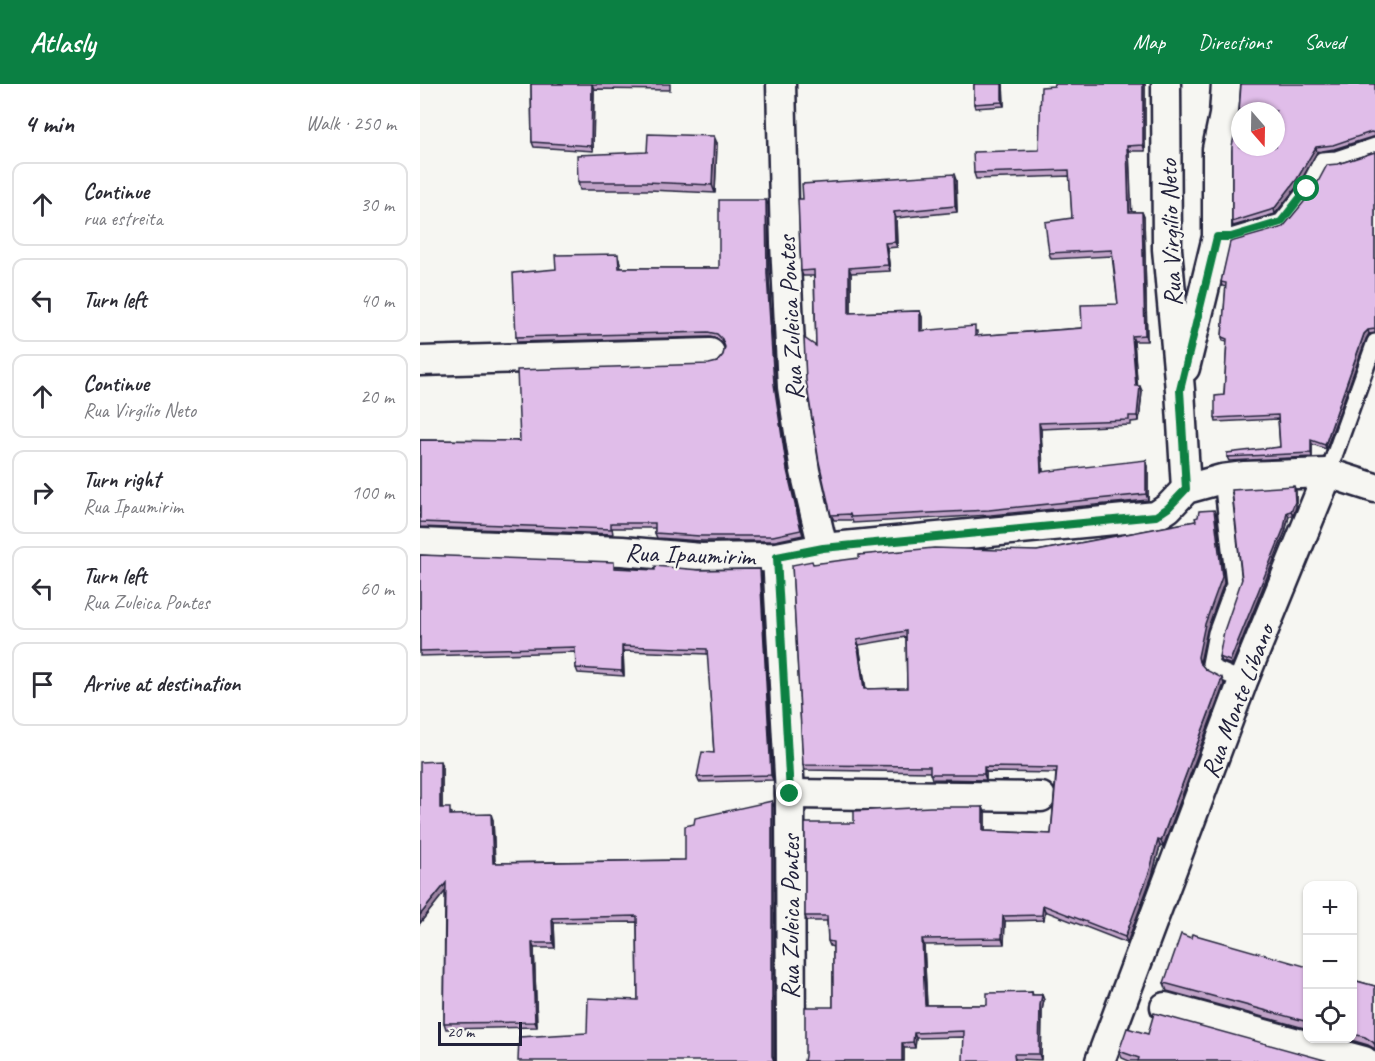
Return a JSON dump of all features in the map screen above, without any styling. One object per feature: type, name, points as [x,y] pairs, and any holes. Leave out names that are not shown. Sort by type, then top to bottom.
[{"type":"street","name":"Rua Zuleica Pontes","points":[[782,84],[785,243],[792,387],[805,471],[823,548]]},
{"type":"street","name":"Rua Virgílio Neto","points":[[1166,84],[1167,249],[1180,390],[1186,489]]},
{"type":"street","points":[[1180,390],[1217,237],[1217,149],[1224,115],[1226,84]]},
{"type":"street","points":[[420,361],[710,353]]},
{"type":"street","name":"Rua Ipaumirim","points":[[420,543],[622,551],[701,558],[777,557],[823,548],[1156,516],[1168,508],[1186,489],[1222,479],[1245,476],[1328,473],[1375,488]]},
{"type":"street","name":"Rua Monte Líbano","points":[[1100,1061],[1243,681],[1328,473]]},
{"type":"street","name":"Rua Zuleica Pontes","points":[[777,557],[790,794],[791,1061]]},
{"type":"street","points":[[790,794],[1041,797]]},
{"type":"street","points":[[1165,1007],[1364,1061]]},
{"type":"lane","points":[[1217,237],[1231,237],[1281,222],[1307,189],[1322,160],[1336,159],[1375,146]]},
{"type":"lane","name":"Rua Monte Líbano","points":[[1328,473],[1375,342]]},
{"type":"lane","points":[[1222,479],[1234,584],[1216,633],[1210,664],[1215,669],[1243,681]]},
{"type":"building","points":[[531,84],[592,84],[591,146],[532,142]]},
{"type":"building","points":[[974,84],[1002,84],[1002,102],[974,104]]},
{"type":"building","points":[[1054,84],[1143,84],[1143,145],[1127,146],[1129,212],[1142,212],[1145,335],[1132,336],[1136,386],[1140,386],[1137,416],[1129,416],[1129,420],[1039,423],[1041,472],[1146,460],[1146,494],[989,510],[851,517],[850,514],[831,515],[819,462],[806,380],[804,338],[816,346],[814,270],[801,271],[798,199],[803,199],[802,184],[954,174],[955,206],[894,212],[895,242],[885,243],[888,265],[849,268],[849,313],[920,311],[920,331],[975,326],[975,336],[1082,328],[1081,305],[1118,304],[1112,250],[1049,253],[1045,222],[1072,218],[1069,170],[974,173],[973,152],[1039,150],[1041,87],[1054,86]]},
{"type":"building","points":[[1241,84],[1375,84],[1375,133],[1371,132],[1333,145],[1316,147],[1297,179],[1274,209],[1232,222],[1232,156],[1285,156],[1285,102],[1240,102]]},
{"type":"building","points":[[648,134],[714,136],[712,185],[578,182],[577,155],[647,152]]},
{"type":"building","points":[[1375,152],[1375,329],[1368,330],[1364,334],[1325,445],[1311,440],[1311,453],[1227,457],[1227,453],[1280,447],[1278,415],[1215,418],[1215,396],[1224,395],[1227,339],[1222,337],[1226,283],[1221,282],[1230,242],[1283,227],[1313,191],[1327,165],[1338,164]]},
{"type":"building","points":[[719,200],[766,200],[767,274],[774,384],[787,470],[801,530],[773,536],[700,536],[655,533],[655,523],[611,523],[611,529],[420,522],[420,440],[520,441],[517,370],[717,362],[723,355],[725,347],[717,334],[708,332],[516,337],[513,273],[556,269],[555,255],[618,254],[619,268],[719,268]]},
{"type":"building","points":[[1294,486],[1295,502],[1291,511],[1287,512],[1284,528],[1230,661],[1219,657],[1224,631],[1242,579],[1232,490]]},
{"type":"building","points":[[1214,510],[1222,577],[1205,624],[1198,657],[1206,670],[1222,678],[1161,841],[1158,840],[1150,870],[1125,937],[1043,905],[1042,915],[1003,916],[1002,938],[922,939],[925,1005],[987,1005],[987,993],[1032,992],[1032,995],[1042,995],[1039,1054],[1014,1054],[1015,1061],[963,1061],[964,1031],[914,1033],[913,1042],[902,1043],[902,1061],[804,1061],[805,1007],[833,1007],[833,942],[828,941],[827,916],[805,916],[805,823],[854,823],[854,811],[983,807],[983,831],[1051,834],[1057,768],[984,767],[984,774],[930,774],[930,766],[803,765],[792,565],[812,561],[813,564],[859,558],[859,555],[934,548],[1037,551],[1196,521],[1195,518],[1198,517],[1199,511]],"holes":[[[906,631],[907,688],[864,689],[857,640]]]},
{"type":"building","points":[[420,555],[614,562],[614,568],[655,570],[655,566],[699,570],[760,569],[771,775],[697,777],[702,752],[714,753],[707,649],[622,646],[622,671],[576,668],[575,647],[420,651]]},
{"type":"building","points":[[440,761],[440,808],[450,808],[450,815],[491,814],[493,863],[685,860],[685,826],[694,824],[695,818],[772,801],[772,1056],[774,1061],[518,1061],[519,1037],[587,1033],[588,998],[638,1000],[637,916],[552,918],[553,943],[532,943],[535,1022],[444,1023],[446,883],[420,915],[420,762]]},
{"type":"building","points":[[1181,934],[1191,938],[1192,934],[1303,966],[1303,1021],[1164,983]]},
{"type":"building","points":[[1357,981],[1375,986],[1375,1045],[1365,1037],[1357,1035]]},
{"type":"building","points":[[1154,1013],[1328,1061],[1138,1061],[1139,1058],[1119,1051],[1127,1028],[1148,1034]]},
{"type":"route","points":[[790,794],[777,557],[823,548],[1156,516],[1162,513],[1186,489],[1180,390],[1217,237],[1231,237],[1281,222],[1307,189]]}]
